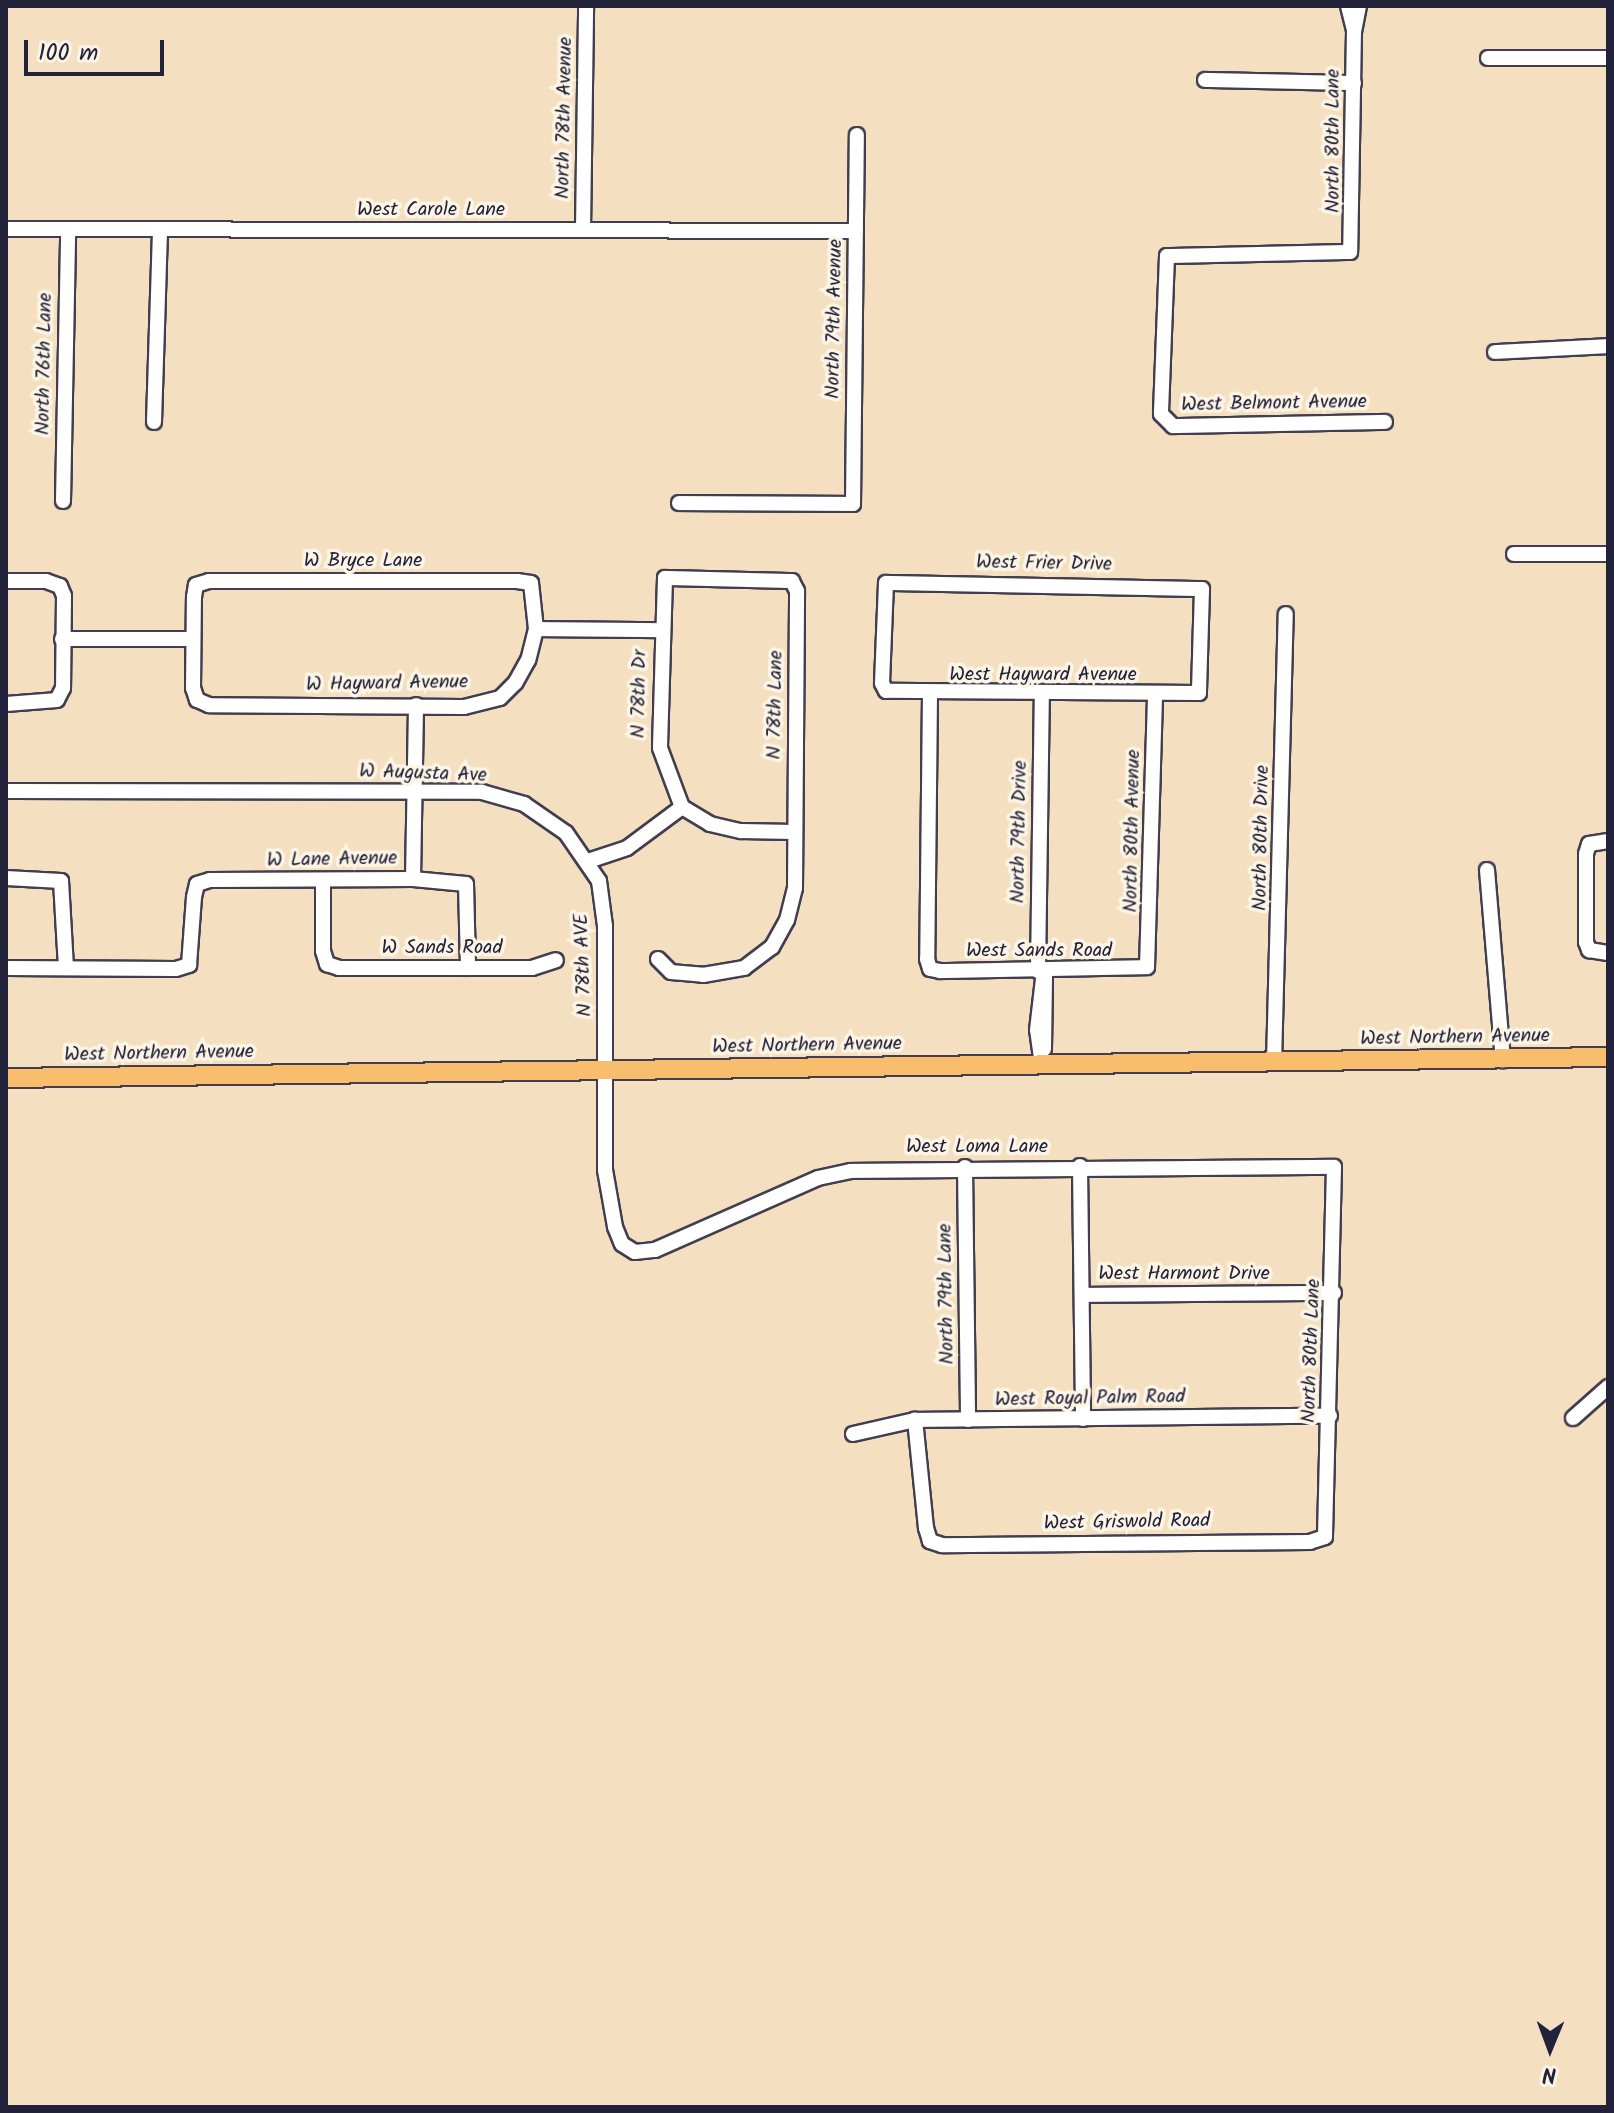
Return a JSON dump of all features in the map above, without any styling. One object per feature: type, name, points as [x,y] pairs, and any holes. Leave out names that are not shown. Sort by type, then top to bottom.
[{"type":"main road","name":"West Northern Avenue","points":[[6,1078],[1608,1057]]},
{"type":"street","name":"North 78th Avenue","points":[[583,230],[586,6]]},
{"type":"street","name":"North 80th Lane","points":[[1348,6],[1354,31]]},
{"type":"street","name":"North 80th Lane","points":[[1164,423],[1167,256],[1350,252],[1354,31],[1359,6]]},
{"type":"street","points":[[1488,58],[1608,58]]},
{"type":"street","points":[[1205,80],[1354,83]]},
{"type":"street","name":"North 79th Avenue","points":[[679,503],[853,504],[857,135]]},
{"type":"street","name":"West Carole Lane","points":[[6,229],[856,231]]},
{"type":"street","name":"North 76th Lane","points":[[63,501],[68,229]]},
{"type":"street","points":[[154,422],[160,229]]},
{"type":"street","points":[[1495,352],[1608,346]]},
{"type":"street","name":"West Belmont Avenue","points":[[1164,423],[1385,422]]},
{"type":"street","points":[[1514,554],[1608,554]]},
{"type":"street","name":"N 78th Lane","points":[[665,578],[792,581],[797,591],[794,832]]},
{"type":"street","name":"N 78th Dr","points":[[665,578],[661,630],[660,748],[682,807]]},
{"type":"street","points":[[6,581],[60,586],[63,688],[57,700],[6,704]]},
{"type":"street","name":"W Bryce Lane","points":[[193,639],[196,585],[209,581],[531,583]]},
{"type":"street","name":"W Hayward Avenue","points":[[193,639],[197,700],[464,707],[500,698],[528,660],[536,629],[531,583]]},
{"type":"street","name":"West Frier Drive","points":[[886,691],[882,683],[886,583],[1202,589],[1199,693]]},
{"type":"street","name":"North 80th Drive","points":[[1274,1062],[1286,614]]},
{"type":"street","points":[[536,629],[661,630]]},
{"type":"street","points":[[62,639],[193,639]]},
{"type":"street","name":"West Hayward Avenue","points":[[886,691],[930,694],[1199,693]]},
{"type":"street","name":"West Sands Road","points":[[930,694],[930,969],[1147,967]]},
{"type":"street","name":"North 79th Drive","points":[[1042,694],[1042,1065]]},
{"type":"street","name":"North 80th Avenue","points":[[1147,967],[1155,695]]},
{"type":"street","points":[[413,879],[416,705]]},
{"type":"street","name":"W Augusta Ave","points":[[6,791],[482,792],[524,804],[566,833],[588,861]]},
{"type":"street","points":[[588,861],[627,848],[682,807],[710,824],[741,831],[794,832],[795,888],[787,920],[772,947],[744,968],[703,975],[671,972],[658,959]]},
{"type":"street","points":[[1608,841],[1589,844],[1589,950],[1608,953]]},
{"type":"street","name":"N 78th AVE","points":[[588,861],[599,881],[605,926],[606,1071]]},
{"type":"street","points":[[1487,870],[1503,1060]]},
{"type":"street","points":[[6,878],[61,881],[66,968],[6,968]]},
{"type":"street","name":"W Lane Avenue","points":[[66,968],[189,965],[197,884],[413,879],[466,884],[468,968]]},
{"type":"street","name":"W Sands Road","points":[[323,881],[327,964],[339,968],[532,968],[556,960]]},
{"type":"street","name":"West Loma Lane","points":[[606,1071],[608,1202],[622,1244],[635,1252],[655,1250],[818,1178],[885,1167],[1334,1167]]},
{"type":"street","points":[[1080,1166],[1083,1419]]},
{"type":"street","name":"North 79th Lane","points":[[965,1167],[968,1420]]},
{"type":"street","name":"North 80th Lane","points":[[1325,1537],[1334,1293],[1334,1167]]},
{"type":"street","name":"West Harmont Drive","points":[[1082,1295],[1334,1293]]},
{"type":"street","points":[[1573,1418],[1608,1387]]},
{"type":"street","name":"West Royal Palm Road","points":[[853,1434],[915,1420],[1330,1416]]},
{"type":"street","name":"West Griswold Road","points":[[915,1420],[918,1480],[930,1541],[1006,1545],[1310,1542],[1325,1537]]}]
